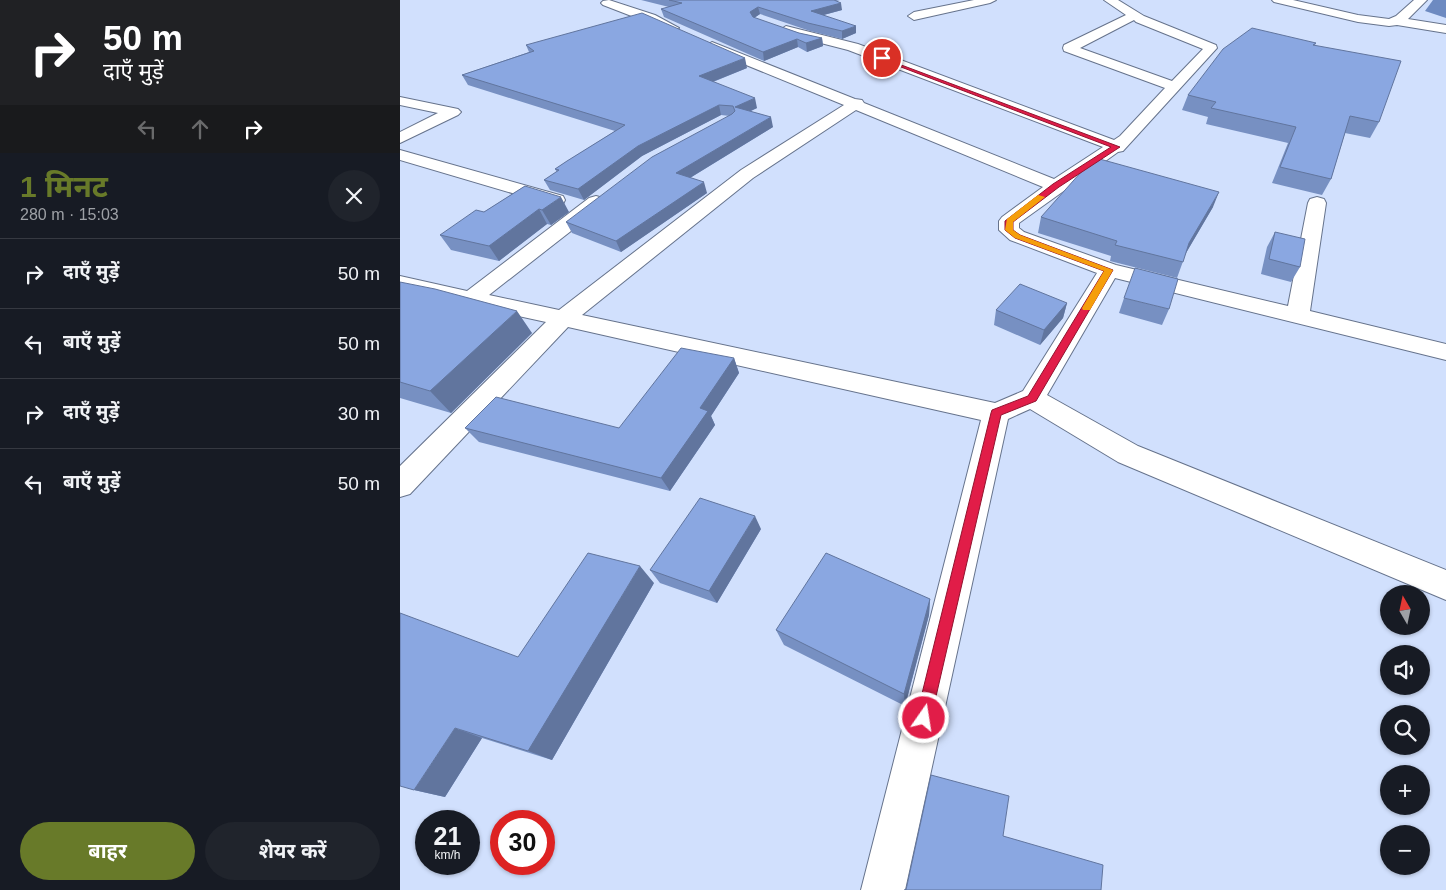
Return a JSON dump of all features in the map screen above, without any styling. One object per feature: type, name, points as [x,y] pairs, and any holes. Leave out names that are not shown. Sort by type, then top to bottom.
[{"type":"street","points":[[914,16],[990,0]]},
{"type":"street","points":[[1110,0],[1135,16],[1211,48],[1126,140],[1056,186],[1009,221],[1009,230],[1018,236],[1109,270],[1446,352]]},
{"type":"street","points":[[1278,0],[1371,20],[1397,21],[1446,29]]},
{"type":"street","points":[[1397,21],[1421,0]]},
{"type":"street","points":[[607,3],[651,18],[778,74],[857,103],[1056,186]]},
{"type":"street","points":[[1135,16],[1069,48],[1175,86]]},
{"type":"street","points":[[774,25],[805,36],[853,47],[1117,147]]},
{"type":"street","points":[[400,101],[453,112],[400,138]]},
{"type":"street","points":[[400,485],[564,319],[747,174],[857,103]]},
{"type":"street","points":[[400,155],[586,209]]},
{"type":"street","points":[[470,299],[610,191]]},
{"type":"street","points":[[1298,315],[1316,203]]},
{"type":"street","points":[[400,283],[996,413],[1032,398],[1109,270]]},
{"type":"street","points":[[1032,398],[1128,454],[1446,585]]},
{"type":"street","points":[[883,890],[996,413]]},
{"type":"water","points":[[1433,0],[1446,0],[1446,18],[1425,11]]},
{"type":"building","points":[[669,0],[834,0],[841,3],[811,11],[856,26],[842,31],[808,23],[758,7],[750,12],[753,17],[799,33],[822,38],[806,43],[797,39],[763,52],[661,9],[682,3]]},
{"type":"building","points":[[642,13],[745,58],[699,76],[755,98],[735,107],[771,117],[676,173],[704,182],[616,241],[566,222],[652,157],[732,114],[735,111],[733,106],[719,105],[638,146],[578,189],[544,180],[559,170],[555,169],[625,125],[462,75],[534,51],[526,45]]},
{"type":"building","points":[[1252,28],[1316,43],[1313,45],[1401,61],[1379,122],[1350,116],[1331,179],[1280,167],[1296,127],[1211,108],[1216,102],[1188,95],[1223,49]]},
{"type":"building","points":[[1096,158],[1219,192],[1189,243],[1183,262],[1115,245],[1117,241],[1041,217],[1090,162]]},
{"type":"building","points":[[525,186],[561,197],[542,210],[539,209],[489,246],[440,235],[476,210],[484,212]]},
{"type":"building","points":[[1275,232],[1305,239],[1300,267],[1269,259]]},
{"type":"building","points":[[1135,268],[1178,279],[1169,309],[1124,298]]},
{"type":"building","points":[[400,282],[435,289],[517,311],[430,391],[400,382]]},
{"type":"building","points":[[1020,284],[1067,303],[1044,330],[996,310]]},
{"type":"building","points":[[681,348],[734,358],[700,408],[708,411],[661,478],[465,428],[496,397],[619,428]]},
{"type":"building","points":[[700,498],[755,516],[709,591],[650,570]]},
{"type":"building","points":[[588,553],[640,566],[528,751],[455,728],[414,790],[400,786],[400,613],[518,657]]},
{"type":"building","points":[[826,553],[930,599],[904,694],[776,630]]},
{"type":"building","points":[[931,775],[1009,796],[1003,836],[1103,865],[1101,890],[906,890]]},
{"type":"slow traffic","points":[[1041,197],[1009,221],[1009,230],[1018,236],[1109,270],[1086,308]]},
{"type":"route","points":[[882,58],[1117,147],[1056,186],[1009,221],[1009,230],[1018,236],[1109,270],[1032,398],[996,413],[924,718]]}]
